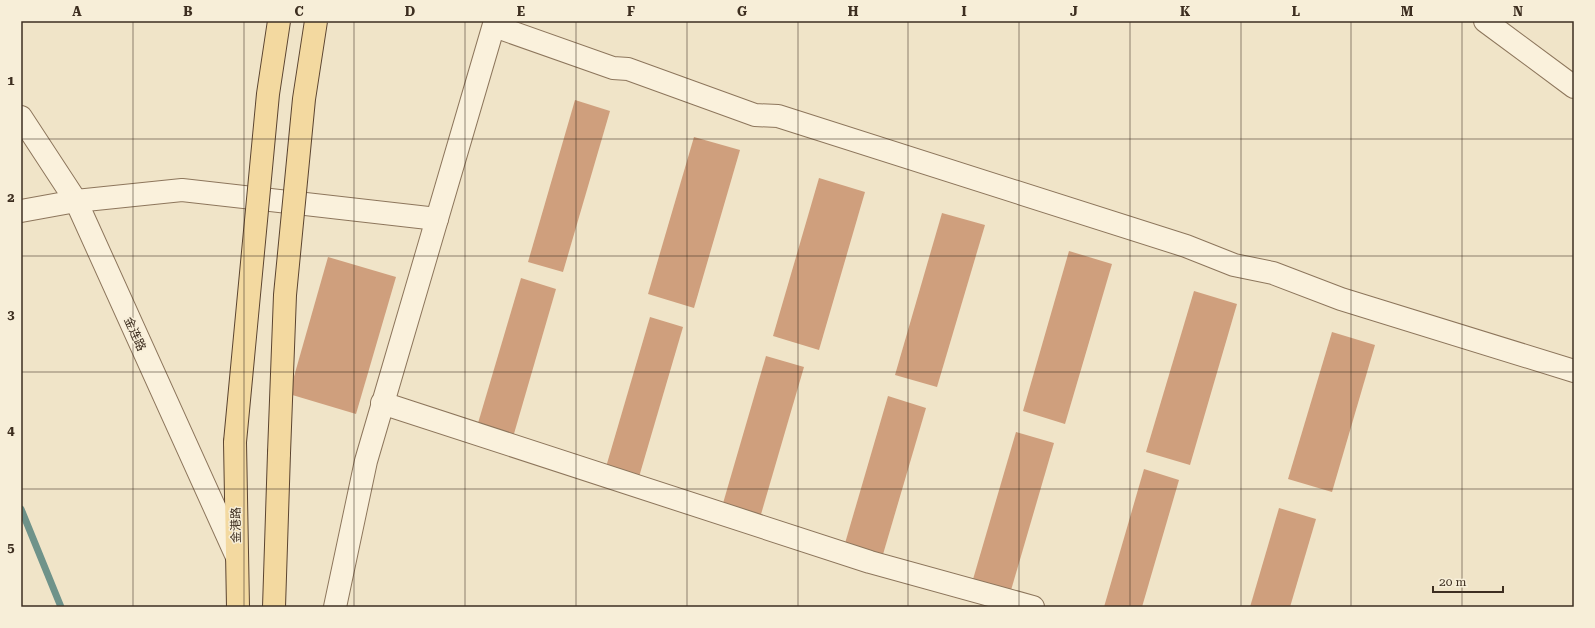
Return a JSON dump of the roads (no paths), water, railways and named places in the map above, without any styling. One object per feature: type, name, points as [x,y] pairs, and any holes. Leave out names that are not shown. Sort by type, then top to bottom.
[{"type":"main road","name":"金港路","points":[[238,607],[235,442],[268,94],[279,21]]},
{"type":"main road","points":[[274,607],[285,295],[304,99],[316,21]]},
{"type":"street","points":[[1485,21],[1574,87]]},
{"type":"street","points":[[334,607],[366,461],[494,23],[613,68],[628,69],[755,115],[778,116],[1186,246],[1234,265],[1273,273],[1341,299],[1574,371]]},
{"type":"street","name":"金连路","points":[[21,117],[76,201],[237,557]]},
{"type":"street","points":[[21,211],[76,201],[182,190],[437,219]]},
{"type":"street","points":[[382,403],[870,562],[1033,607]]},
{"type":"waterway","points":[[21,509],[61,607]]}]
